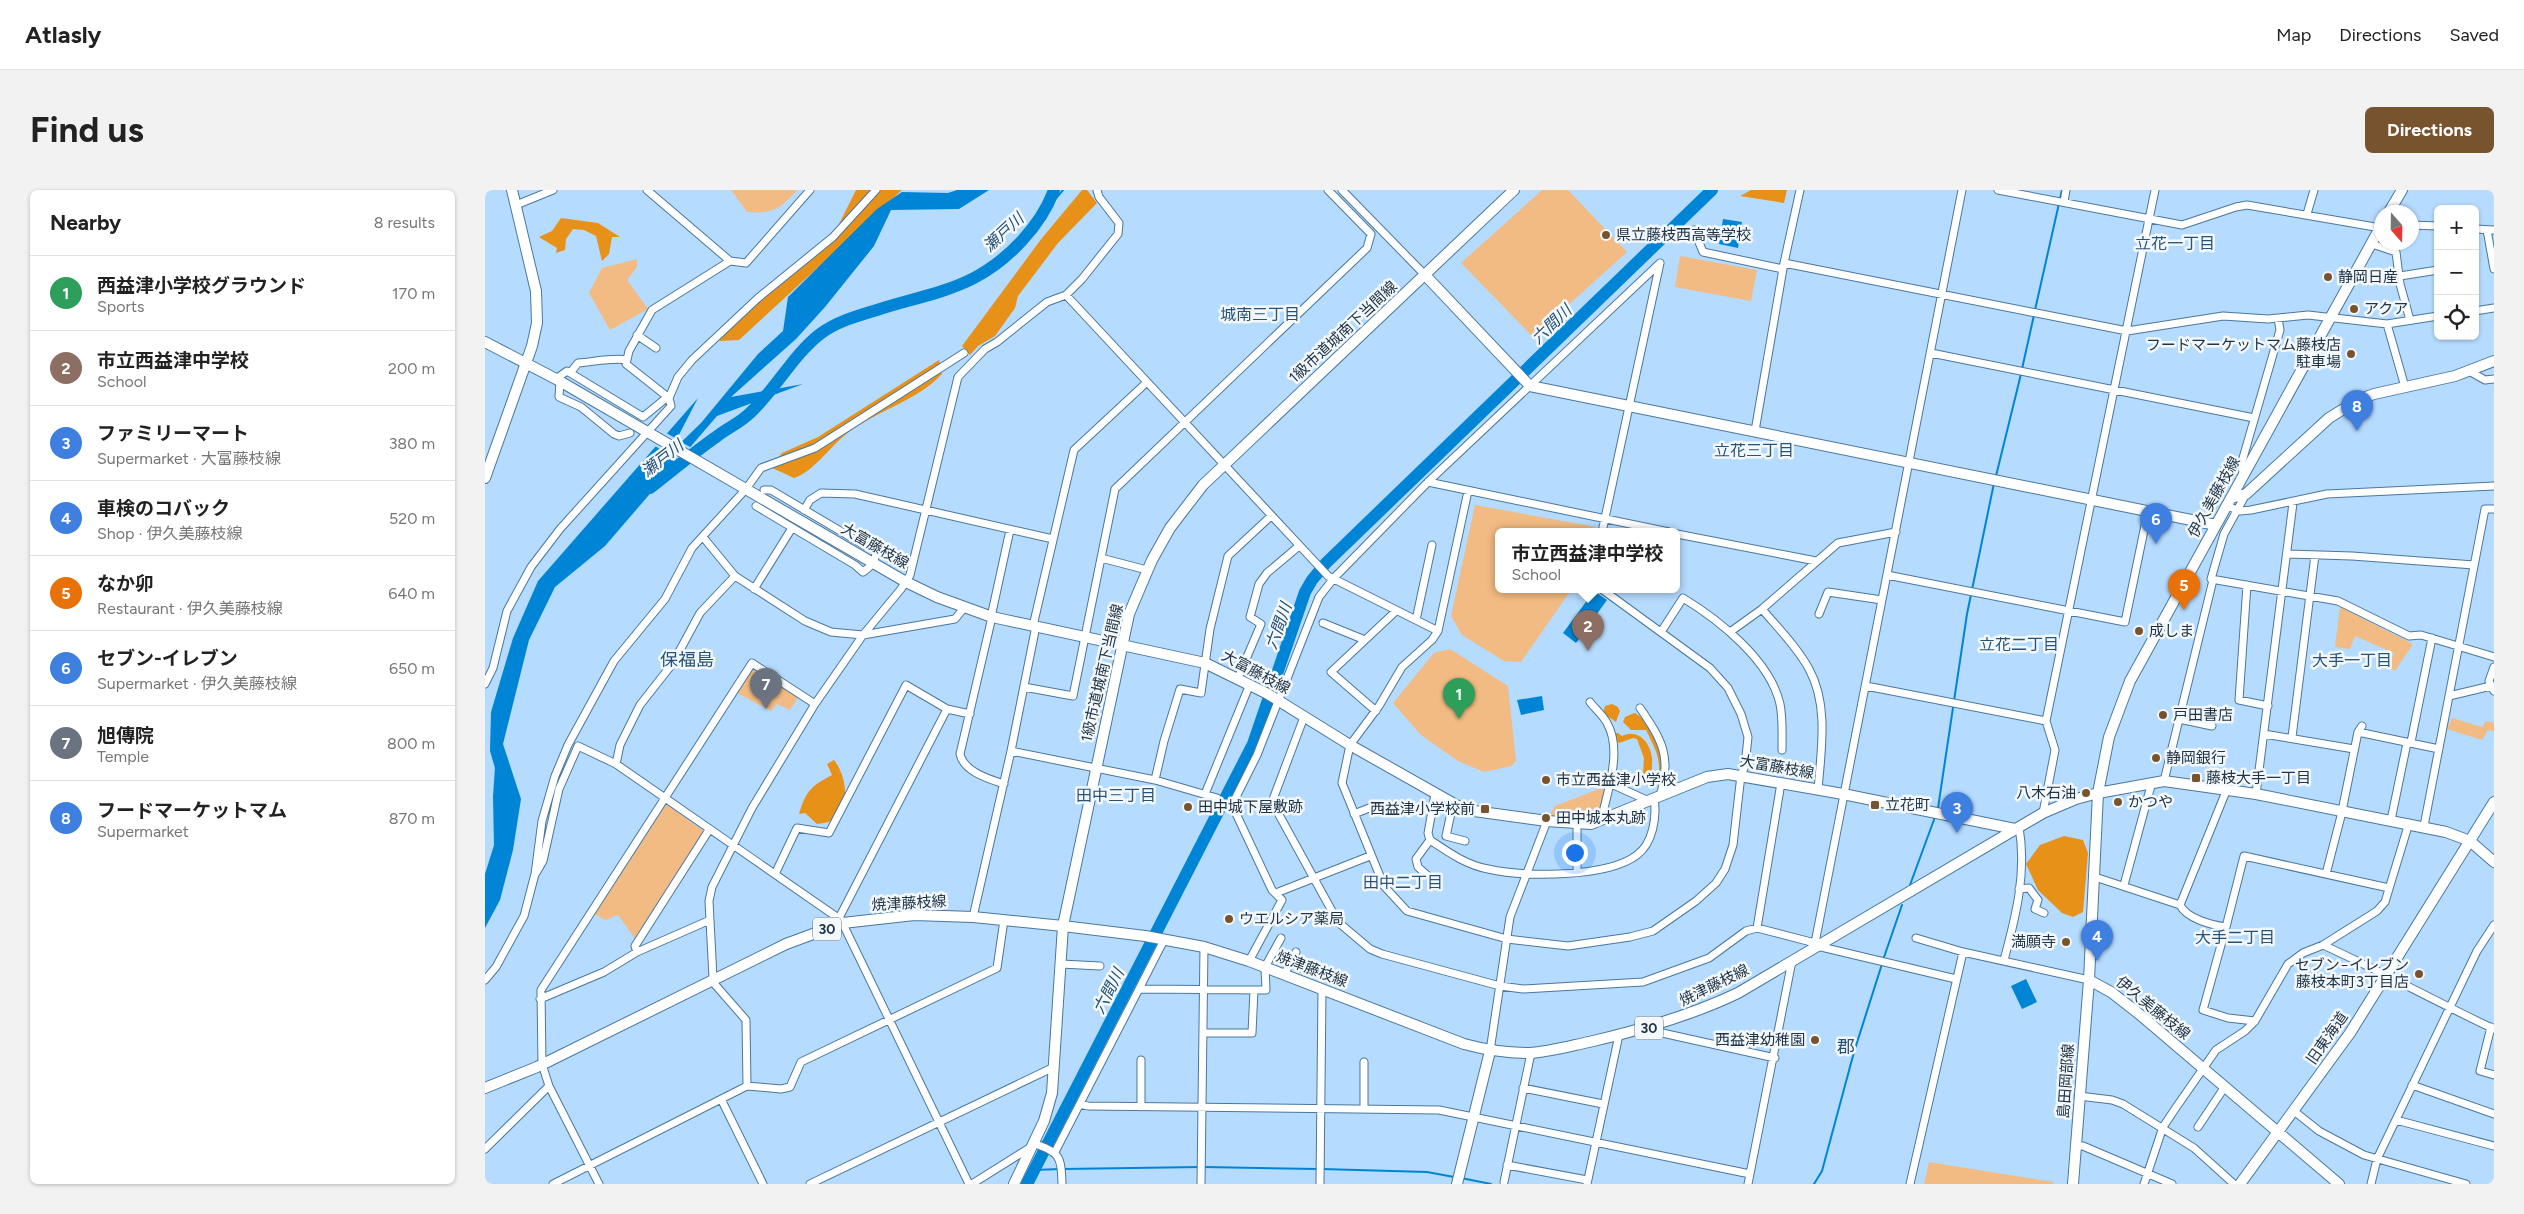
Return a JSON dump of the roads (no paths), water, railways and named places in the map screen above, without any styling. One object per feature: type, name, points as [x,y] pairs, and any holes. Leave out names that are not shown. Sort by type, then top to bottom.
[{"type":"main road","points":[[485,478],[535,336],[537,309],[535,291],[512,190]]},
{"type":"main road","name":"1級市道城南下当間線","points":[[1014,1184],[1035,1146],[1048,1108],[1054,1067],[1063,926],[1122,644],[1132,605],[1147,570],[1170,528],[1185,506],[1223,465],[1513,190]]},
{"type":"main road","points":[[2393,205],[2401,190]]},
{"type":"main road","name":"伊久美藤枝線","points":[[2339,1184],[2111,992],[2089,980],[2098,792],[2109,737],[2130,681],[2216,525],[2231,504],[2244,475],[2374,240]]},
{"type":"main road","points":[[1425,275],[1529,385],[2216,525]]},
{"type":"main road","name":"大富藤枝線","points":[[485,342],[558,380],[906,582],[964,608],[991,617],[1205,663],[1273,697],[1350,745],[1453,804],[1474,811],[1577,824],[1601,822],[1707,777],[1741,775],[2017,828]]},
{"type":"main road","points":[[2231,504],[2246,494],[2329,418],[2344,408],[2374,394],[2469,371],[2494,361]]},
{"type":"main road","points":[[2098,792],[2164,781],[2257,794],[2424,826],[2470,841],[2494,862]]},
{"type":"main road","name":"焼津藤枝線","points":[[485,1088],[539,1066],[712,979],[786,944],[841,921],[914,915],[973,917],[1063,926],[1145,936],[1204,948],[1249,961],[1465,1044],[1490,1051],[1531,1053],[1644,1029],[1707,1008],[1792,961],[1816,944],[2043,813],[2098,792]]},
{"type":"main road","name":"旧東海道","points":[[2240,1184],[2294,1111],[2387,976],[2494,802]]},
{"type":"main road","name":"島田岡部線","points":[[2073,1184],[2089,980]]},
{"type":"main road","points":[[1457,1183],[1490,1051]]},
{"type":"street","points":[[516,205],[553,190]]},
{"type":"street","points":[[647,190],[730,261],[746,263],[810,190]]},
{"type":"street","points":[[485,684],[493,668],[507,611],[531,567],[560,529],[651,435],[671,406],[669,398],[678,377],[692,360],[758,298],[833,237],[876,190]]},
{"type":"street","points":[[747,1086],[746,1020],[712,979],[709,902],[712,887],[777,765],[815,704],[863,635],[906,582],[926,510],[958,377],[985,349],[997,342],[1047,302],[1065,294],[1082,279],[1119,234],[1121,229],[1119,223],[1099,197],[1097,190]]},
{"type":"street","points":[[1024,687],[1073,696],[1115,489],[1367,248],[1371,234],[1328,190]]},
{"type":"street","points":[[1755,431],[1784,266],[1800,190]]},
{"type":"street","points":[[1816,944],[1843,794],[1866,686],[1962,190]]},
{"type":"street","points":[[1998,190],[2182,225],[2247,205],[2374,226]]},
{"type":"street","points":[[2063,202],[2066,190]]},
{"type":"street","points":[[2043,813],[2055,750],[2046,721],[2071,611],[2155,190]]},
{"type":"street","points":[[2307,214],[2314,190]]},
{"type":"street","points":[[1345,191],[1425,275]]},
{"type":"street","points":[[2419,225],[2434,226]]},
{"type":"street","points":[[1694,230],[1703,252],[2127,331],[2223,316],[2278,318],[2307,315],[2387,324],[2434,317]]},
{"type":"street","points":[[2491,230],[2494,269]]},
{"type":"street","points":[[2372,244],[2396,252],[2410,320]]},
{"type":"street","points":[[669,398],[625,364],[637,335],[657,306],[730,261]]},
{"type":"street","points":[[1249,961],[1282,900],[1273,890],[1232,805],[1257,754],[1273,697],[1319,598],[1331,577],[1529,385],[1660,263],[1603,528]]},
{"type":"street","points":[[2400,276],[2434,271]]},
{"type":"street","points":[[1065,294],[1320,569],[1331,577],[1438,631]]},
{"type":"street","points":[[2479,310],[2494,308]]},
{"type":"street","points":[[2244,475],[2241,466],[2253,418],[2280,330],[2278,318]]},
{"type":"street","points":[[2387,324],[2405,387]]},
{"type":"street","points":[[637,335],[656,348]]},
{"type":"street","points":[[485,980],[496,967],[524,916],[535,874],[542,820],[555,776],[568,745],[615,661],[665,599],[692,548],[761,468],[815,448],[964,353]]},
{"type":"street","points":[[1931,353],[2253,418]]},
{"type":"street","points":[[570,373],[578,363],[603,362],[615,357],[627,360]]},
{"type":"street","points":[[2469,371],[2485,380],[2494,379]]},
{"type":"street","points":[[630,433],[619,436],[614,434],[581,407],[559,397],[558,380],[563,373],[570,373],[643,417],[662,401],[669,398]]},
{"type":"street","points":[[973,917],[1004,784],[1024,687],[1034,626],[1074,450],[1146,383]]},
{"type":"street","points":[[1428,482],[1648,528]]},
{"type":"street","points":[[2164,781],[2213,580],[2211,580],[2231,504],[2251,510],[2293,503],[2327,494],[2494,486]]},
{"type":"street","points":[[756,506],[855,565],[863,572],[873,563],[876,555],[874,547],[864,545],[771,490],[764,490]]},
{"type":"street","points":[[1468,491],[1438,631],[1432,640],[1402,667],[1376,711],[1350,745],[1342,783],[1370,856],[1384,886],[1407,911],[1507,939],[1568,946],[1631,937],[1653,931],[1677,917],[1716,882],[1725,869],[1733,845],[1741,775],[1745,766],[1749,737],[1734,696],[1711,668],[1607,593]]},
{"type":"street","points":[[804,510],[815,496],[829,492],[855,494],[1053,539]]},
{"type":"street","points":[[2257,794],[2293,503]]},
{"type":"street","points":[[2424,826],[2485,509],[2494,509]]},
{"type":"street","points":[[1887,575],[2125,622],[2147,511]]},
{"type":"street","points":[[1155,780],[1164,740],[1180,688],[1201,693],[1210,629],[1228,556],[1271,516]]},
{"type":"street","points":[[755,588],[792,528]]},
{"type":"street","points":[[1004,784],[983,777],[961,759],[960,754],[1010,530]]},
{"type":"street","points":[[1730,632],[1762,608],[1843,540],[1896,532]]},
{"type":"street","points":[[1680,535],[1816,561]]},
{"type":"street","points":[[703,537],[735,576],[805,621],[831,632],[863,635],[955,619],[964,608]]},
{"type":"street","points":[[1416,620],[1432,545]]},
{"type":"street","points":[[1238,678],[1261,624],[1251,617],[1259,584],[1267,573],[1299,546]]},
{"type":"street","points":[[2288,554],[2474,565]]},
{"type":"street","points":[[2292,737],[2315,555]]},
{"type":"street","points":[[1101,558],[1147,570]]},
{"type":"street","points":[[616,764],[620,745],[640,705],[673,663],[700,613],[735,576]]},
{"type":"street","points":[[2213,580],[2338,601],[2409,636],[2421,635],[2494,657]]},
{"type":"street","points":[[2247,586],[2239,700],[2268,706]]},
{"type":"street","points":[[1819,614],[1828,592],[1882,600]]},
{"type":"street","points":[[1661,632],[1683,598],[1730,632],[1756,660],[1780,702],[1782,750]]},
{"type":"street","points":[[1762,608],[1799,653],[1815,682],[1820,702],[1821,726],[1818,790]]},
{"type":"street","points":[[1376,711],[1331,672],[1396,611]]},
{"type":"street","points":[[1323,623],[1365,640]]},
{"type":"street","points":[[2391,820],[2432,638]]},
{"type":"street","points":[[599,1184],[539,1066],[541,990],[752,663],[815,704]]},
{"type":"street","points":[[2449,696],[2492,688],[2489,681],[2494,667]]},
{"type":"street","points":[[1205,794],[1249,684]]},
{"type":"street","points":[[775,874],[797,828],[829,833],[906,685],[947,709],[970,714]]},
{"type":"street","points":[[1866,686],[2046,721]]},
{"type":"street","points":[[1590,702],[1607,723],[1612,734],[1613,758],[1601,822]]},
{"type":"street","points":[[1435,794],[1428,833],[1430,840],[1459,859],[1487,869],[1527,874],[1577,872],[1624,862],[1638,854],[1645,846],[1652,830],[1656,811],[1654,799],[1665,780],[1665,755],[1658,735],[1640,708]]},
{"type":"street","points":[[841,921],[947,709]]},
{"type":"street","points":[[1304,717],[1272,802],[1338,922],[1370,949],[1381,954],[1500,986],[1523,989],[1643,982],[1709,958],[1746,931],[1757,928],[1955,979]]},
{"type":"street","points":[[2179,719],[2212,726]]},
{"type":"street","points":[[2326,874],[2360,729],[2409,743],[2439,749]]},
{"type":"street","points":[[2264,734],[2292,737],[2354,749]]},
{"type":"street","points":[[535,874],[543,861],[559,789],[578,746],[616,764],[841,921],[971,1184],[1035,1146],[1053,1151],[1061,1159],[1061,1184]]},
{"type":"street","points":[[1011,751],[1155,780],[1217,798]]},
{"type":"street","points":[[2124,885],[2152,782]]},
{"type":"street","points":[[1609,783],[1654,799]]},
{"type":"street","points":[[1757,928],[1781,783]]},
{"type":"street","points":[[2180,905],[2227,789]]},
{"type":"street","points":[[1453,804],[1446,836],[1465,841]]},
{"type":"street","points":[[1354,814],[1377,805]]},
{"type":"street","points":[[1490,1051],[1510,917],[1547,821]]},
{"type":"street","points":[[2144,1184],[2163,1127],[2216,1050],[2229,1039],[2245,1031],[2255,1021],[2288,964],[2303,953],[2323,945],[2377,911],[2385,902],[2409,823]]},
{"type":"street","points":[[1577,824],[1577,872]]},
{"type":"street","points":[[2004,960],[2019,889],[2022,865],[2017,828]]},
{"type":"street","points":[[637,952],[635,946],[709,830]]},
{"type":"street","points":[[1427,876],[1418,867],[1416,859],[1430,840]]},
{"type":"street","points":[[1276,894],[1370,856]]},
{"type":"street","points":[[2255,1021],[2228,1018],[2203,1010],[2244,856],[2389,888]]},
{"type":"street","points":[[2095,877],[2180,905],[2183,910],[2200,920],[2226,927]]},
{"type":"street","points":[[2019,889],[2029,888],[2038,900],[2035,910],[2044,913]]},
{"type":"street","points":[[540,999],[604,972],[637,952],[710,920]]},
{"type":"street","points":[[553,1184],[722,1101],[747,1086],[781,1089],[790,1087],[801,1062],[997,968],[1005,920]]},
{"type":"street","points":[[2371,1184],[2377,1159],[2448,1008],[2484,938],[2494,925]]},
{"type":"street","points":[[1139,989],[1266,990],[1265,967],[1281,938]]},
{"type":"street","points":[[1916,938],[1963,952],[2089,980]]},
{"type":"street","points":[[1053,1151],[1080,1104],[1162,940]]},
{"type":"street","points":[[2323,945],[2492,1028],[2480,1071],[2494,1075]]},
{"type":"street","points":[[1201,1184],[1204,948]]},
{"type":"street","points":[[1284,975],[1296,952]]},
{"type":"street","points":[[1910,1184],[1955,979],[1963,952]]},
{"type":"street","points":[[1748,1184],[1775,1058],[1792,961]]},
{"type":"street","points":[[1061,964],[1101,966]]},
{"type":"street","points":[[1203,1033],[1252,1033],[1254,990]]},
{"type":"street","points":[[1320,1184],[1322,990]]},
{"type":"street","points":[[1644,1029],[1775,1058]]},
{"type":"street","points":[[1507,1165],[1587,1182],[1619,1035]]},
{"type":"street","points":[[1504,1182],[1531,1053]]},
{"type":"street","points":[[1141,1060],[1141,1107]]},
{"type":"street","points":[[1364,1062],[1364,1109]]},
{"type":"street","points":[[810,1184],[1054,1067]]},
{"type":"street","points":[[2412,1085],[2494,1114]]},
{"type":"street","points":[[485,1149],[549,1086]]},
{"type":"street","points":[[1523,1088],[1603,1104]]},
{"type":"street","points":[[2198,1127],[2225,1088]]},
{"type":"street","points":[[2079,1096],[2112,1100],[2163,1127],[2193,1148],[2233,1184]]},
{"type":"street","points":[[722,1101],[763,1184]]},
{"type":"street","points":[[1080,1104],[1141,1107],[1439,1110],[1515,1124],[1751,1174]]},
{"type":"street","points":[[2294,1111],[2319,1131],[2364,1155],[2466,1184]]},
{"type":"street","points":[[2396,1120],[2494,1146]]},
{"type":"street","points":[[2076,1146],[2083,1146],[2172,1184]]},
{"type":"street","points":[[2430,1184],[2432,1175]]},
{"type":"water","points":[[957,190],[989,190],[959,209],[891,210],[874,246],[825,307],[796,339],[731,397],[803,384],[717,416],[605,546],[555,587],[529,640],[503,744],[521,799],[513,850],[500,900],[485,928],[485,891],[504,840],[505,802],[490,751],[491,712],[513,638],[538,581],[698,398],[669,454],[701,423],[758,354],[783,331],[788,297],[877,209],[902,192],[948,193]]},
{"type":"water","points":[[1723,219],[1742,222],[1738,248],[1719,244]]},
{"type":"water","points":[[1593,593],[1597,593],[1607,600],[1576,643],[1563,633]]},
{"type":"water","points":[[1542,696],[1544,710],[1521,715],[1517,700]]},
{"type":"water","points":[[2026,979],[2037,1002],[2022,1009],[2011,986]]},
{"type":"waterway","name":"瀬戸川","points":[[650,488],[707,443],[746,417],[768,394],[801,352],[827,329],[857,316],[951,288],[987,271],[1011,252],[1032,229],[1054,190]]},
{"type":"waterway","points":[[1047,209],[1063,190]]},
{"type":"waterway","name":"六間川","points":[[1027,1184],[1253,744],[1305,592],[1312,580],[1326,563],[1712,190]]},
{"type":"waterway","points":[[2035,310],[2062,190]]},
{"type":"waterway","points":[[2022,369],[2034,315]]},
{"type":"waterway","points":[[1996,476],[2021,374]]},
{"type":"waterway","points":[[1938,808],[1967,614],[1994,483]]},
{"type":"waterway","name":"瀬戸川","points":[[485,894],[500,846],[499,797],[501,767]]},
{"type":"waterway","points":[[1910,885],[1935,817]]},
{"type":"waterway","points":[[1883,960],[1902,905]]},
{"type":"waterway","points":[[1814,1184],[1822,1171],[1854,1052],[1882,964]]},
{"type":"waterway","points":[[1064,1169],[1200,1167]]},
{"type":"waterway","points":[[1204,1167],[1317,1169]]},
{"type":"waterway","points":[[1035,1170],[1060,1169]]},
{"type":"waterway","points":[[1322,1169],[1427,1172],[1454,1177]]},
{"type":"waterway","points":[[1461,1178],[1491,1184]]},
{"type":"place","name":"県立藤枝西高等学校","points":[[1606,235]]},
{"type":"place","name":"静岡日産","points":[[2328,277]]},
{"type":"place","name":"アクア","points":[[2354,309]]},
{"type":"place","name":"フードマーケットマム藤枝店 駐車場","points":[[2351,354]]},
{"type":"place","name":"フードマーケットマム","points":[[2357,431]]},
{"type":"place","name":"セブン-イレブン","points":[[2156,544]]},
{"type":"place","name":"なか卯","points":[[2184,610]]},
{"type":"place","name":"成しま","points":[[2139,631]]},
{"type":"place","name":"市立西益津中学校","points":[[1588,651]]},
{"type":"place","name":"旭傳院","points":[[766,709]]},
{"type":"place","name":"戸田書店","points":[[2163,715]]},
{"type":"place","name":"西益津小学校グラウンド","points":[[1459,719]]},
{"type":"place","name":"静岡銀行","points":[[2156,758]]},
{"type":"place","name":"藤枝大手一丁目","points":[[2196,778]]},
{"type":"place","name":"市立西益津小学校","points":[[1546,780]]},
{"type":"place","name":"八木石油","points":[[2086,793]]},
{"type":"place","name":"かつや","points":[[2118,802]]},
{"type":"place","name":"立花町","points":[[1875,805]]},
{"type":"place","name":"田中城下屋敷跡","points":[[1188,807]]},
{"type":"place","name":"西益津小学校前","points":[[1485,809]]},
{"type":"place","name":"田中城本丸跡","points":[[1546,818]]},
{"type":"place","name":"ファミリーマート","points":[[1957,833]]},
{"type":"place","name":"ウエルシア薬局","points":[[1229,919]]},
{"type":"place","name":"満願寺","points":[[2066,942]]},
{"type":"place","name":"車検のコバック","points":[[2097,961]]},
{"type":"place","name":"セブン−イレブン 藤枝本町3丁目店","points":[[2419,974]]},
{"type":"place","name":"西益津幼稚園","points":[[1815,1040]]},
{"type":"district","name":"立花一丁目","points":[[2175,243]]},
{"type":"district","name":"城南三丁目","points":[[1260,314]]},
{"type":"district","name":"立花三丁目","points":[[1754,450]]},
{"type":"district","name":"立花二丁目","points":[[2019,644]]},
{"type":"district","name":"保福島","points":[[687,660]]},
{"type":"district","name":"大手一丁目","points":[[2352,660]]},
{"type":"district","name":"田中三丁目","points":[[1116,795]]},
{"type":"district","name":"田中二丁目","points":[[1403,882]]},
{"type":"district","name":"大手二丁目","points":[[2235,937]]},
{"type":"district","name":"郡","points":[[1846,1047]]}]
